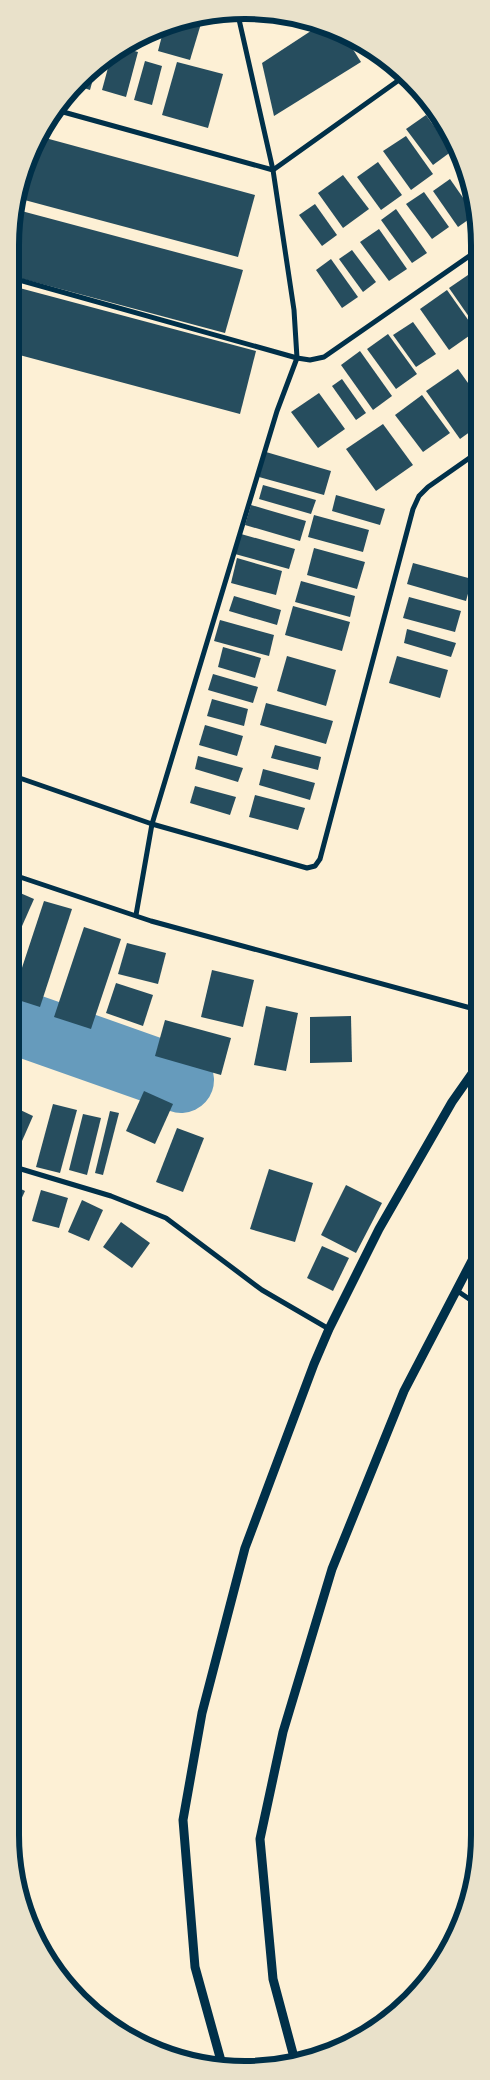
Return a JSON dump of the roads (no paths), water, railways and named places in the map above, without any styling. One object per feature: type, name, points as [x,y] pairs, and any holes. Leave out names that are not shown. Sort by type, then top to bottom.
[{"type":"street","points":[[136,915],[152,824],[277,412],[297,358],[294,310],[273,170],[239,19]]},
{"type":"street","points":[[273,170],[399,80]]},
{"type":"street","points":[[62,112],[273,170]]},
{"type":"street","points":[[19,280],[297,358],[310,360],[324,358],[471,255]]},
{"type":"street","points":[[19,778],[152,824],[307,868],[315,866],[320,859],[413,509],[419,496],[428,487],[471,457]]},
{"type":"street","points":[[19,877],[151,921],[471,1008]]},
{"type":"street","points":[[221,2060],[195,1967],[183,1820],[202,1713],[245,1548],[329,1328],[379,1229],[452,1102],[471,1075]]},
{"type":"street","points":[[19,1168],[111,1196],[166,1218],[262,1290],[329,1328]]},
{"type":"street","points":[[294,2056],[273,1979],[260,1839],[282,1732],[332,1569],[404,1392],[471,1262]]},
{"type":"street","points":[[456,1289],[471,1300]]},
{"type":"waterway","points":[[19,1023],[181,1080]]}]
